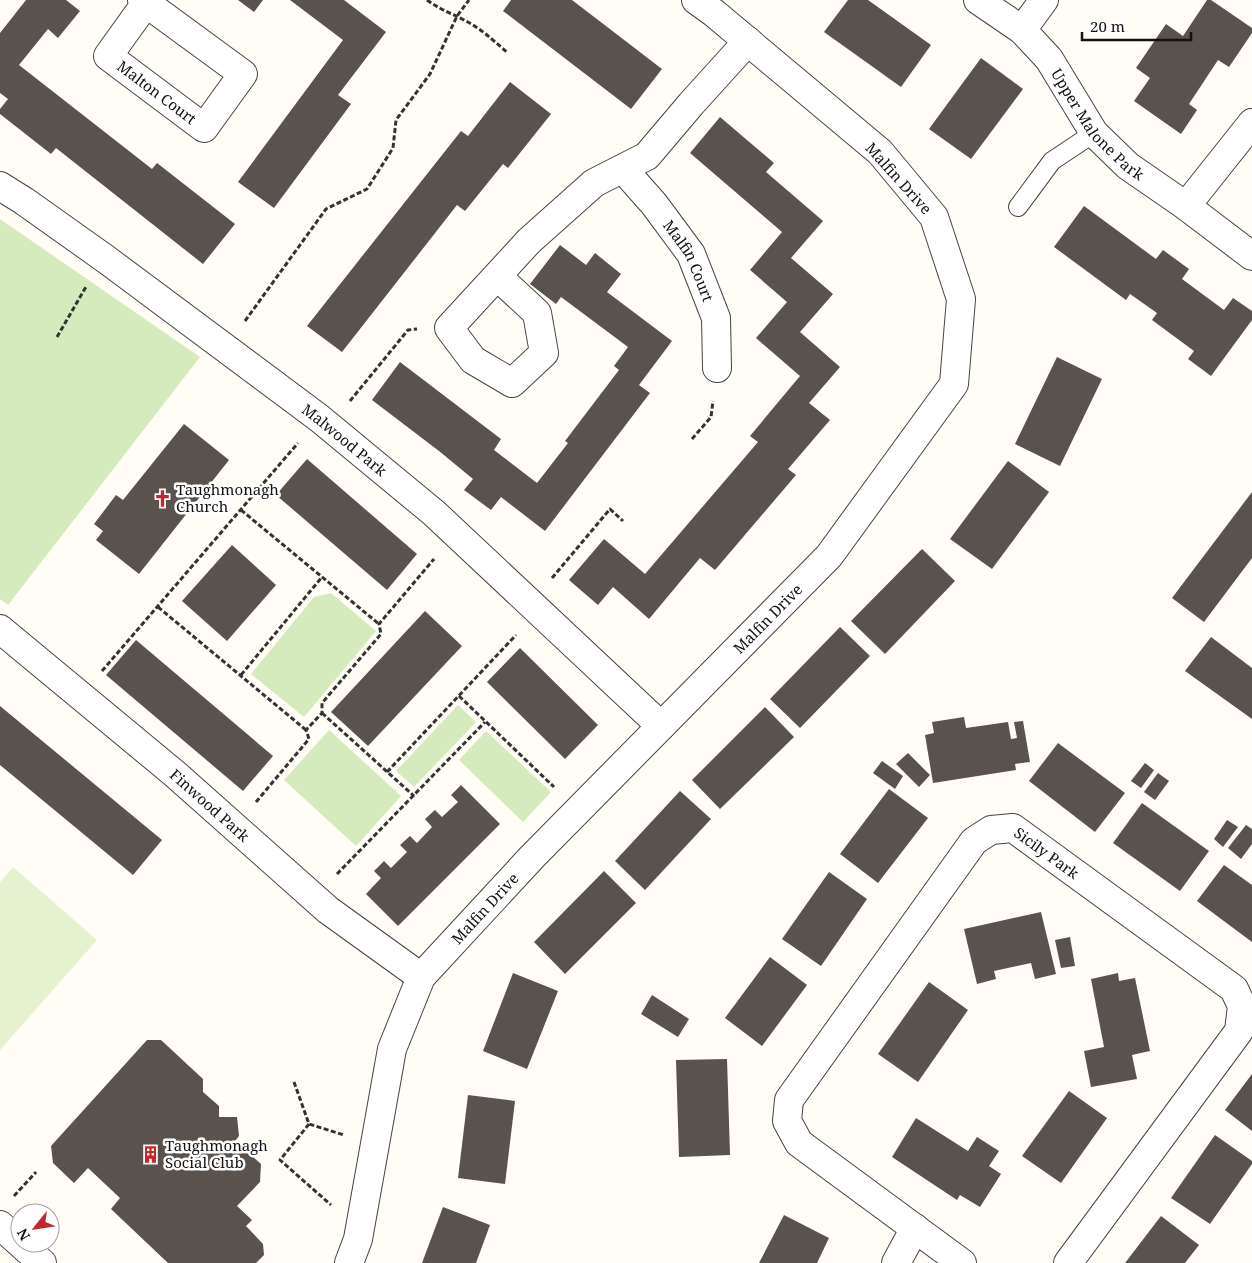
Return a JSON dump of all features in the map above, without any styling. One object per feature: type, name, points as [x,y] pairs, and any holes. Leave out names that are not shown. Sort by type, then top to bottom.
[{"type":"street","name":"Malfin Drive","points":[[349,1263],[360,1230],[392,1049],[421,977],[532,857],[829,556],[954,384],[961,299],[934,217],[880,152],[748,41],[696,0]]},
{"type":"street","name":"Upper Malone Park","points":[[978,0],[1022,30],[1049,60],[1094,133],[1128,166],[1186,206],[1252,256]]},
{"type":"street","points":[[1022,30],[1044,0]]},
{"type":"street","name":"Malton Court","points":[[144,1],[243,74],[204,128],[108,56],[144,1]]},
{"type":"street","points":[[497,276],[537,313],[544,353],[512,383],[473,360],[449,328],[529,241],[594,184],[647,156],[748,41]]},
{"type":"street","points":[[1186,206],[1252,122]]},
{"type":"street","name":"Malfin Court","points":[[623,169],[654,204],[691,254],[716,318],[717,368]]},
{"type":"street","name":"Malwood Park","points":[[0,186],[107,260],[324,422],[434,513],[661,726]]},
{"type":"street","name":"Finwood Park","points":[[0,630],[175,774],[328,910],[421,977]]},
{"type":"street","name":"Sicily Park","points":[[962,1263],[799,1142],[787,1121],[789,1100],[974,841],[990,830],[1012,828],[1234,989],[1242,1006],[1240,1032],[1068,1263]]},
{"type":"street","points":[[0,1225],[42,1263]]},
{"type":"street","points":[[896,1263],[915,1228]]},
{"type":"lane","points":[[1018,206],[1052,161],[1094,133]]},
{"type":"path","points":[[427,0],[438,8],[476,26],[507,52]]},
{"type":"path","points":[[226,348],[326,209],[367,189],[393,148],[396,120],[430,74],[458,16],[469,0]]},
{"type":"path","points":[[57,337],[86,287],[107,260]]},
{"type":"path","points":[[81,696],[241,510],[408,330],[449,328]]},
{"type":"path","points":[[692,439],[711,417],[717,368]]},
{"type":"path","points":[[241,510],[379,624],[381,634],[322,703],[322,713],[306,730]]},
{"type":"path","points":[[387,772],[459,696],[534,607],[610,510],[623,521]]},
{"type":"path","points":[[379,624],[456,533]]},
{"type":"path","points":[[241,675],[322,577]]},
{"type":"path","points":[[158,606],[306,730],[309,739],[234,827]]},
{"type":"path","points":[[459,696],[578,810]]},
{"type":"path","points":[[322,713],[414,796]]},
{"type":"path","points":[[314,898],[485,722]]},
{"type":"path","points":[[294,1082],[309,1124]]},
{"type":"path","points":[[309,1124],[375,1146]]},
{"type":"path","points":[[309,1124],[280,1160],[360,1230]]},
{"type":"path","points":[[12,1198],[36,1172]]},
{"type":"green space","points":[[0,219],[200,357],[8,605],[0,599]]},
{"type":"green space","points":[[331,593],[376,631],[304,717],[251,674],[314,597]]},
{"type":"green space","points":[[458,705],[476,722],[414,787],[396,771]]},
{"type":"green space","points":[[329,730],[401,796],[356,846],[284,780]]},
{"type":"green space","points":[[486,731],[551,792],[523,822],[459,760]]},
{"type":"green space","points":[[13,867],[97,940],[0,1050],[0,882]]},
{"type":"building","points":[[26,0],[66,0],[80,11],[58,38],[48,29],[19,65],[152,169],[157,163],[235,224],[203,264],[56,148],[51,154],[0,114],[0,109],[8,99],[0,93],[0,33]]},
{"type":"building","points":[[238,0],[263,0],[254,12]]},
{"type":"building","points":[[290,0],[344,0],[386,32],[338,95],[351,104],[274,208],[238,182],[343,40]]},
{"type":"building","points":[[511,0],[572,0],[662,69],[631,109],[503,11]]},
{"type":"building","points":[[848,0],[868,0],[931,45],[901,87],[824,32]]},
{"type":"building","points":[[1207,0],[1211,0],[1252,28],[1252,33],[1229,67],[1218,60],[1189,104],[1197,110],[1181,134],[1134,101],[1150,78],[1136,68],[1166,24],[1183,36]]},
{"type":"building","points":[[981,58],[1023,89],[971,159],[929,129]]},
{"type":"building","points":[[510,82],[551,114],[508,168],[503,164],[465,211],[457,205],[342,352],[307,326],[461,131],[468,136]]},
{"type":"building","points":[[720,117],[774,163],[766,172],[823,221],[791,258],[833,294],[800,332],[840,367],[809,403],[830,420],[788,469],[796,475],[715,570],[700,558],[649,619],[613,587],[598,605],[569,580],[604,539],[645,574],[758,442],[750,436],[800,376],[756,338],[787,302],[750,270],[782,232],[690,153]]},
{"type":"building","points":[[1084,206],[1156,259],[1163,250],[1189,269],[1182,279],[1224,310],[1233,298],[1252,311],[1252,320],[1211,376],[1188,359],[1194,351],[1152,320],[1157,313],[1130,294],[1126,300],[1054,247]]},
{"type":"building","points":[[560,245],[586,265],[595,253],[621,274],[607,292],[672,341],[639,385],[650,393],[545,531],[501,497],[491,510],[464,490],[473,479],[372,400],[400,362],[501,439],[494,450],[537,483],[568,443],[565,441],[619,370],[614,366],[628,347],[561,297],[556,304],[530,284]]},
{"type":"building","points":[[1057,357],[1102,379],[1060,466],[1015,444]]},
{"type":"building","name":"Taughmonagh Church","points":[[184,424],[229,460],[139,574],[96,540],[103,531],[94,524],[116,495],[123,500]]},
{"type":"building","points":[[307,459],[417,554],[387,590],[276,495]]},
{"type":"building","points":[[1008,461],[1049,492],[992,569],[950,539]]},
{"type":"building","points":[[1252,492],[1252,558],[1204,622],[1172,598]]},
{"type":"building","points":[[232,545],[276,585],[227,641],[182,601]]},
{"type":"building","points":[[922,549],[955,581],[885,654],[851,621]]},
{"type":"building","points":[[425,611],[462,646],[368,746],[331,712]]},
{"type":"building","points":[[840,627],[870,656],[800,728],[770,699]]},
{"type":"building","points":[[1211,637],[1252,668],[1252,719],[1185,671]]},
{"type":"building","points":[[136,640],[273,756],[243,791],[106,675]]},
{"type":"building","points":[[520,648],[598,725],[565,759],[487,682]]},
{"type":"building","points":[[0,706],[162,840],[133,875],[0,765]]},
{"type":"building","points":[[765,707],[794,737],[720,809],[692,780]]},
{"type":"building","points":[[964,717],[966,728],[1008,722],[1011,739],[1017,738],[1014,722],[1023,721],[1030,762],[1015,764],[1016,770],[933,783],[925,735],[934,733],[932,722]]},
{"type":"building","points":[[1058,743],[1125,793],[1095,832],[1029,781]]},
{"type":"building","points":[[908,753],[930,775],[919,787],[896,764]]},
{"type":"building","points":[[882,761],[903,776],[895,789],[873,773]]},
{"type":"building","points":[[1145,763],[1154,770],[1141,788],[1131,781]]},
{"type":"building","points":[[1158,773],[1169,781],[1155,800],[1144,792]]},
{"type":"building","points":[[461,785],[500,824],[398,926],[366,894],[381,878],[374,871],[384,861],[391,868],[407,852],[400,845],[410,836],[417,843],[432,827],[425,819],[435,810],[442,817],[458,802],[451,795]]},
{"type":"building","points":[[889,789],[928,818],[878,883],[840,854]]},
{"type":"building","points":[[680,791],[711,819],[645,890],[615,861]]},
{"type":"building","points":[[1142,803],[1209,851],[1180,891],[1113,843]]},
{"type":"building","points":[[1227,820],[1238,827],[1223,847],[1214,839]]},
{"type":"building","points":[[1246,825],[1252,829],[1252,844],[1241,859],[1228,848]]},
{"type":"building","points":[[1224,865],[1252,885],[1252,942],[1197,901]]},
{"type":"building","points":[[604,871],[636,903],[565,974],[534,942]]},
{"type":"building","points":[[829,872],[867,899],[821,966],[782,939]]},
{"type":"building","points":[[1041,912],[1056,974],[1035,979],[1031,963],[994,971],[996,979],[977,984],[964,929]]},
{"type":"building","points":[[1070,937],[1075,966],[1061,968],[1055,940]]},
{"type":"building","points":[[770,957],[807,985],[762,1046],[725,1018]]},
{"type":"building","points":[[513,973],[558,991],[527,1069],[483,1051]]},
{"type":"building","points":[[1118,973],[1119,981],[1135,978],[1150,1051],[1132,1055],[1137,1079],[1091,1087],[1084,1051],[1104,1047],[1091,979]]},
{"type":"building","points":[[929,982],[968,1010],[918,1082],[878,1054]]},
{"type":"building","points":[[652,995],[689,1019],[678,1037],[641,1014]]},
{"type":"building","name":"Taughmonagh Social Club","points":[[147,1040],[161,1040],[203,1079],[203,1092],[219,1106],[219,1117],[237,1117],[239,1136],[235,1141],[261,1164],[260,1182],[237,1206],[252,1220],[246,1226],[263,1244],[264,1255],[256,1263],[168,1263],[111,1209],[120,1198],[88,1168],[74,1183],[53,1163],[51,1146]]},
{"type":"building","points":[[727,1059],[730,1155],[679,1157],[676,1060]]},
{"type":"building","points":[[1252,1074],[1252,1131],[1225,1110]]},
{"type":"building","points":[[1069,1091],[1107,1118],[1061,1183],[1022,1156]]},
{"type":"building","points":[[468,1095],[515,1101],[505,1184],[458,1178]]},
{"type":"building","points":[[916,1118],[968,1151],[977,1137],[999,1151],[989,1166],[1001,1174],[980,1207],[960,1195],[957,1200],[892,1157]]},
{"type":"building","points":[[1215,1135],[1252,1161],[1252,1164],[1210,1224],[1171,1198]]},
{"type":"building","points":[[443,1207],[490,1225],[476,1263],[422,1263]]},
{"type":"building","points":[[784,1215],[829,1238],[817,1263],[759,1263]]},
{"type":"building","points":[[1161,1216],[1199,1245],[1185,1263],[1125,1263]]},
{"type":"place","name":"Taughmonagh Church","points":[[162,498]]},
{"type":"place","name":"Taughmonagh Social Club","points":[[151,1154]]}]
